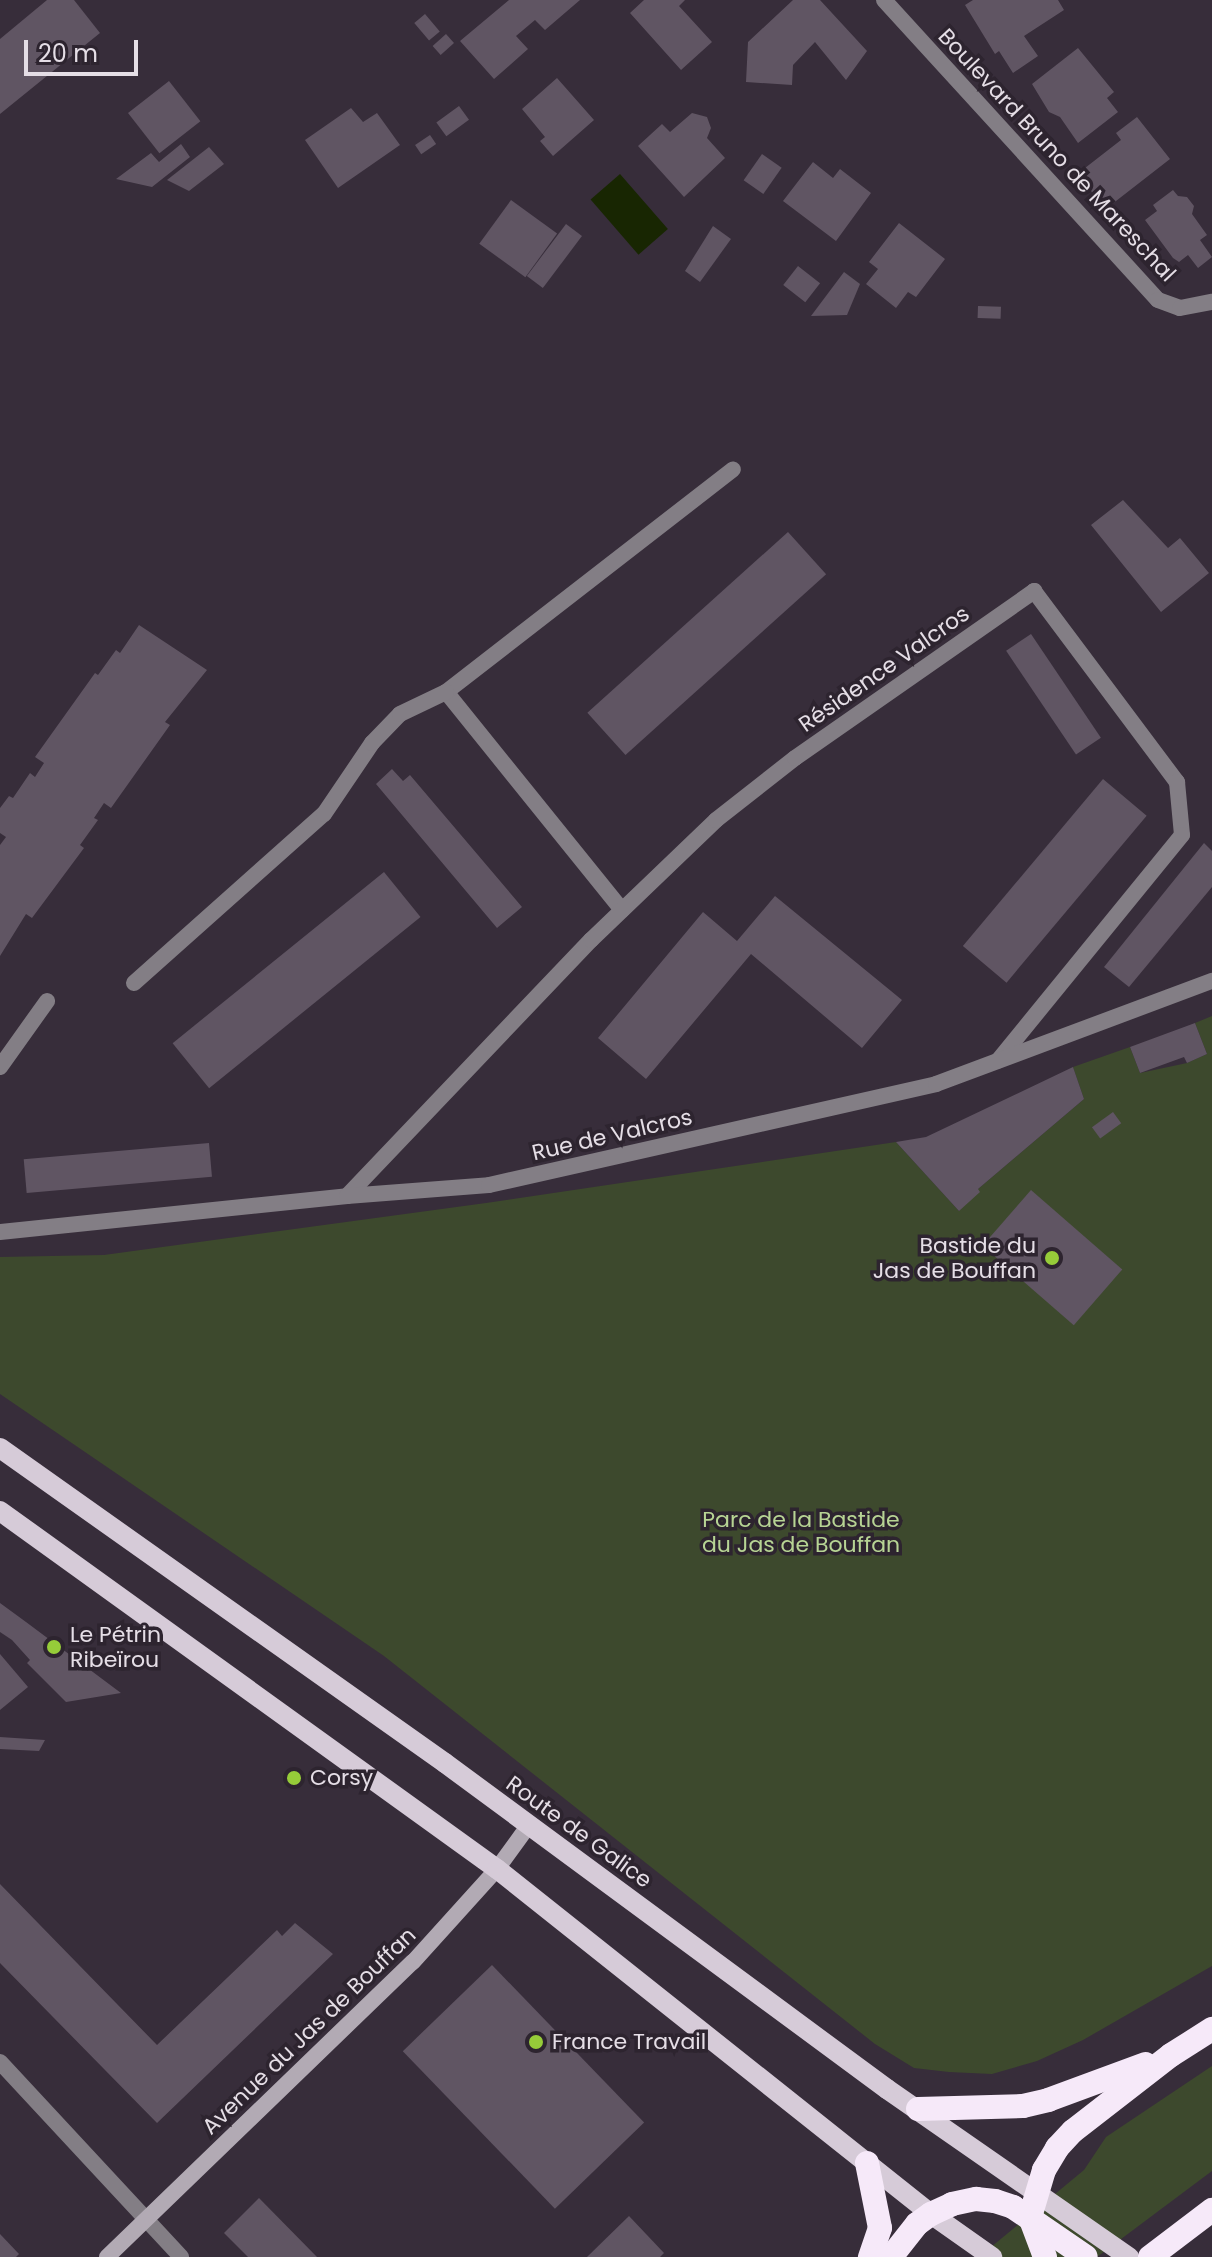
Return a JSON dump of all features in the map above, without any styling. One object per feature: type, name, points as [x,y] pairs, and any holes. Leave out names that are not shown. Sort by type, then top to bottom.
[{"type":"highway","points":[[1045,2257],[1036,2203],[1057,2148],[1073,2131],[1171,2055],[1212,2029]]},
{"type":"highway","points":[[918,2109],[982,2109],[1035,2103],[1171,2055]]},
{"type":"highway","points":[[867,2163],[880,2228],[870,2257]]},
{"type":"highway","points":[[891,2257],[917,2224],[931,2214],[952,2204],[976,2199],[1036,2203],[1086,2257]]},
{"type":"highway","points":[[1150,2257],[1212,2210]]},
{"type":"main road","name":"Route de Galice","points":[[0,1448],[529,1825],[918,2109],[1036,2203],[1129,2257]]},
{"type":"main road","points":[[0,1511],[497,1869],[931,2214],[992,2257]]},
{"type":"street","name":"Boulevard Bruno de Mareschal","points":[[884,0],[1158,300],[1180,308],[1212,302]]},
{"type":"street","points":[[134,983],[324,814],[372,743],[400,714],[446,692],[733,469]]},
{"type":"street","name":"Résidence Valcros","points":[[347,1196],[622,910],[716,820],[795,758],[1034,591],[1177,782],[1182,835],[998,1061]]},
{"type":"street","points":[[446,692],[622,910]]},
{"type":"street","name":"Rue de Valcros","points":[[0,1232],[347,1196],[489,1185],[936,1084],[1212,981]]},
{"type":"street","points":[[0,1067],[47,1001]]},
{"type":"street","name":"Avenue du Jas de Bouffan","points":[[107,2257],[413,1962],[497,1869],[529,1825]]},
{"type":"street","points":[[0,2062],[181,2257]]},
{"type":"green space","name":"Parc de la Bastide du Jas de Bouffan","points":[[1212,1016],[1212,1966],[1083,2040],[1037,2061],[992,2074],[949,2072],[914,2068],[875,2044],[384,1656],[0,1394],[0,1257],[104,1255],[486,1203],[896,1142],[959,1211],[978,1189],[1084,1099],[1073,1067],[1130,1047],[1140,1073],[1187,1063],[1207,1054],[1195,1023]]},
{"type":"green space","points":[[1212,2066],[1212,2171],[1097,2257],[979,2257],[1084,2170],[1106,2137]]},
{"type":"shaded area","points":[[620,174],[668,229],[638,255],[591,200]]},
{"type":"building","points":[[47,0],[74,0],[100,33],[0,114],[0,39]]},
{"type":"building","points":[[509,0],[580,0],[545,30],[535,20],[516,36],[528,49],[494,79],[460,41]]},
{"type":"building","points":[[644,0],[685,0],[679,6],[712,42],[681,70],[630,13]]},
{"type":"building","points":[[793,0],[820,0],[867,51],[846,80],[815,42],[793,65],[792,85],[746,82],[748,42]]},
{"type":"building","points":[[973,0],[1058,0],[1064,10],[1024,36],[1038,56],[1013,73],[999,51],[995,54],[965,5]]},
{"type":"building","points":[[425,14],[440,32],[429,41],[414,23]]},
{"type":"building","points":[[446,34],[454,43],[441,55],[433,46]]},
{"type":"building","points":[[1078,48],[1114,92],[1107,98],[1118,112],[1078,143],[1060,117],[1049,112],[1032,84]]},
{"type":"building","points":[[557,78],[594,120],[553,156],[540,141],[545,137],[522,109]]},
{"type":"building","points":[[169,81],[200,121],[159,153],[128,113]]},
{"type":"building","points":[[459,106],[469,120],[446,136],[436,122]]},
{"type":"building","points":[[351,108],[363,122],[377,113],[400,145],[338,188],[305,140]]},
{"type":"building","points":[[692,113],[707,117],[711,128],[707,138],[725,158],[684,197],[638,146],[662,124],[670,132]]},
{"type":"building","points":[[1137,117],[1170,159],[1107,208],[1076,175],[1121,140],[1116,133]]},
{"type":"building","points":[[430,135],[436,144],[421,154],[415,145]]},
{"type":"building","points":[[181,144],[190,157],[152,187],[116,179],[151,153],[159,162]]},
{"type":"building","points":[[209,147],[224,164],[189,191],[167,180]]},
{"type":"building","points":[[762,154],[782,168],[763,194],[744,180]]},
{"type":"building","points":[[813,162],[833,178],[840,169],[871,193],[836,241],[783,201]]},
{"type":"building","points":[[1173,190],[1178,196],[1187,197],[1194,206],[1192,214],[1207,235],[1200,240],[1212,257],[1198,268],[1188,255],[1179,262],[1173,258],[1145,220],[1157,211],[1153,205]]},
{"type":"building","points":[[511,200],[557,234],[525,277],[479,244]]},
{"type":"building","points":[[899,223],[945,259],[916,297],[908,292],[896,308],[866,284],[878,269],[869,262]]},
{"type":"building","points":[[566,224],[582,236],[543,288],[527,276]]},
{"type":"building","points":[[713,226],[731,239],[700,282],[685,271]]},
{"type":"building","points":[[798,266],[820,283],[805,302],[783,285]]},
{"type":"building","points":[[844,272],[860,284],[847,315],[811,316]]},
{"type":"building","points":[[978,306],[1001,307],[1001,319],[978,318]]},
{"type":"building","points":[[1123,500],[1168,548],[1180,538],[1209,573],[1161,612],[1091,525]]},
{"type":"building","points":[[788,532],[826,574],[625,755],[587,713]]},
{"type":"building","points":[[139,625],[207,670],[165,722],[170,725],[111,808],[104,803],[94,818],[98,820],[80,845],[84,848],[32,918],[26,914],[0,956],[0,845],[6,837],[0,833],[0,808],[9,796],[13,798],[30,773],[35,777],[44,763],[35,757],[95,673],[98,675],[116,650],[120,653]]},
{"type":"building","points":[[1031,634],[1101,738],[1076,754],[1006,651]]},
{"type":"building","points":[[392,769],[403,781],[410,775],[522,907],[497,928],[376,784]]},
{"type":"building","points":[[1103,779],[1147,816],[1007,983],[963,946]]},
{"type":"building","points":[[1204,843],[1212,851],[1212,887],[1129,987],[1104,967]]},
{"type":"building","points":[[384,872],[421,917],[209,1088],[173,1043]]},
{"type":"building","points":[[775,896],[902,1000],[862,1048],[751,954],[646,1079],[598,1038],[703,912],[737,941]]},
{"type":"building","points":[[1195,1023],[1207,1054],[1187,1063],[1184,1057],[1140,1073],[1130,1047]]},
{"type":"building","points":[[1073,1067],[1084,1099],[978,1189],[980,1192],[959,1211],[896,1142],[926,1137]]},
{"type":"building","points":[[1113,1112],[1121,1123],[1100,1139],[1092,1127]]},
{"type":"building","points":[[209,1143],[212,1177],[27,1193],[24,1159]]},
{"type":"building","name":"Bastide du Jas de Bouffan","points":[[1031,1190],[1122,1269],[1074,1325],[982,1246]]},
{"type":"building","points":[[0,1603],[121,1693],[66,1702],[27,1663],[30,1660],[12,1640],[0,1632]]},
{"type":"building","points":[[0,1654],[28,1687],[0,1710]]},
{"type":"building","points":[[0,1737],[45,1740],[39,1751],[0,1749]]},
{"type":"building","points":[[0,1884],[157,2045],[277,1930],[282,1936],[295,1923],[333,1954],[157,2123],[0,1963]]},
{"type":"building","points":[[492,1965],[644,2123],[555,2209],[403,2051]]},
{"type":"building","points":[[259,2198],[317,2257],[248,2257],[224,2233]]},
{"type":"building","points":[[629,2216],[664,2253],[660,2257],[587,2257]]},
{"type":"building","points":[[0,2234],[19,2254],[16,2257],[0,2257]]},
{"type":"place","name":"Bastide du Jas de Bouffan","points":[[1052,1258]]},
{"type":"place","name":"Le Pétrin Ribeïrou","points":[[54,1647]]},
{"type":"place","name":"Corsy","points":[[294,1778]]},
{"type":"place","name":"France Travail","points":[[536,2042]]}]
